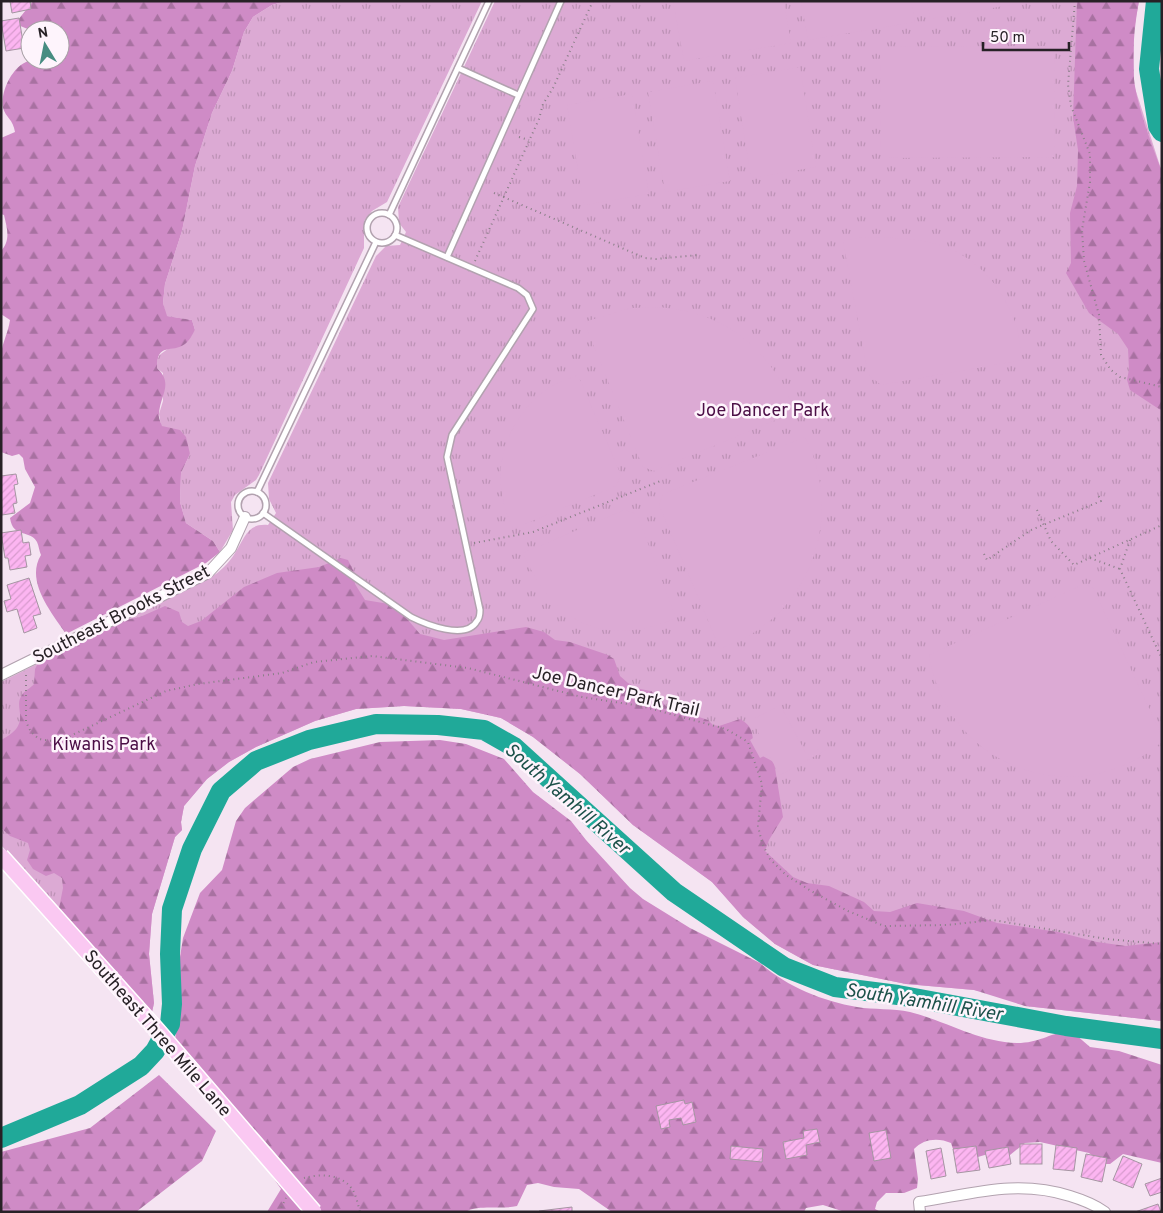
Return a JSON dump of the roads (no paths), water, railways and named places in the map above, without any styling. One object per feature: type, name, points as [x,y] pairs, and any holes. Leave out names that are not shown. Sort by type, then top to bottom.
[{"type":"main road","name":"Southeast Three Mile Lane","points":[[1,856],[158,1031],[314,1212]]},
{"type":"street","name":"Southeast Brooks Street","points":[[1,675],[208,573],[232,548],[244,517]]},
{"type":"street","points":[[919,1207],[1016,1186],[1047,1189],[1094,1204],[1104,1212]]},
{"type":"lane","points":[[389,215],[489,1]]},
{"type":"lane","points":[[447,257],[561,1]]},
{"type":"lane","points":[[458,68],[518,95]]},
{"type":"lane","points":[[376,242],[389,242],[395,235],[397,226],[389,215]]},
{"type":"lane","points":[[376,242],[368,231],[369,222],[375,216],[389,215]]},
{"type":"lane","points":[[263,513],[410,617],[432,627],[451,630],[467,629],[477,622],[480,610],[447,457],[452,435],[534,309],[528,295],[518,288],[395,235]]},
{"type":"lane","points":[[257,492],[376,242]]},
{"type":"lane","points":[[248,491],[257,492],[265,501],[263,513],[256,518],[244,517],[238,510],[240,497],[248,491]]},
{"type":"waterway","name":"South Yamhill River","points":[[1156,1],[1149,69],[1158,126],[1162,132]]},
{"type":"waterway","name":"South Yamhill River","points":[[1,1138],[80,1105],[141,1066],[155,1051],[170,1024],[172,1004],[170,954],[172,909],[192,849],[221,791],[256,761],[309,740],[376,724],[438,725],[484,730],[514,747],[674,892],[784,967],[835,987],[898,995],[1066,1026],[1162,1039]]},
{"type":"park label","name":"Joe Dancer Park","points":[[763,410]]},
{"type":"park label","name":"Kiwanis Park","points":[[104,744]]}]
